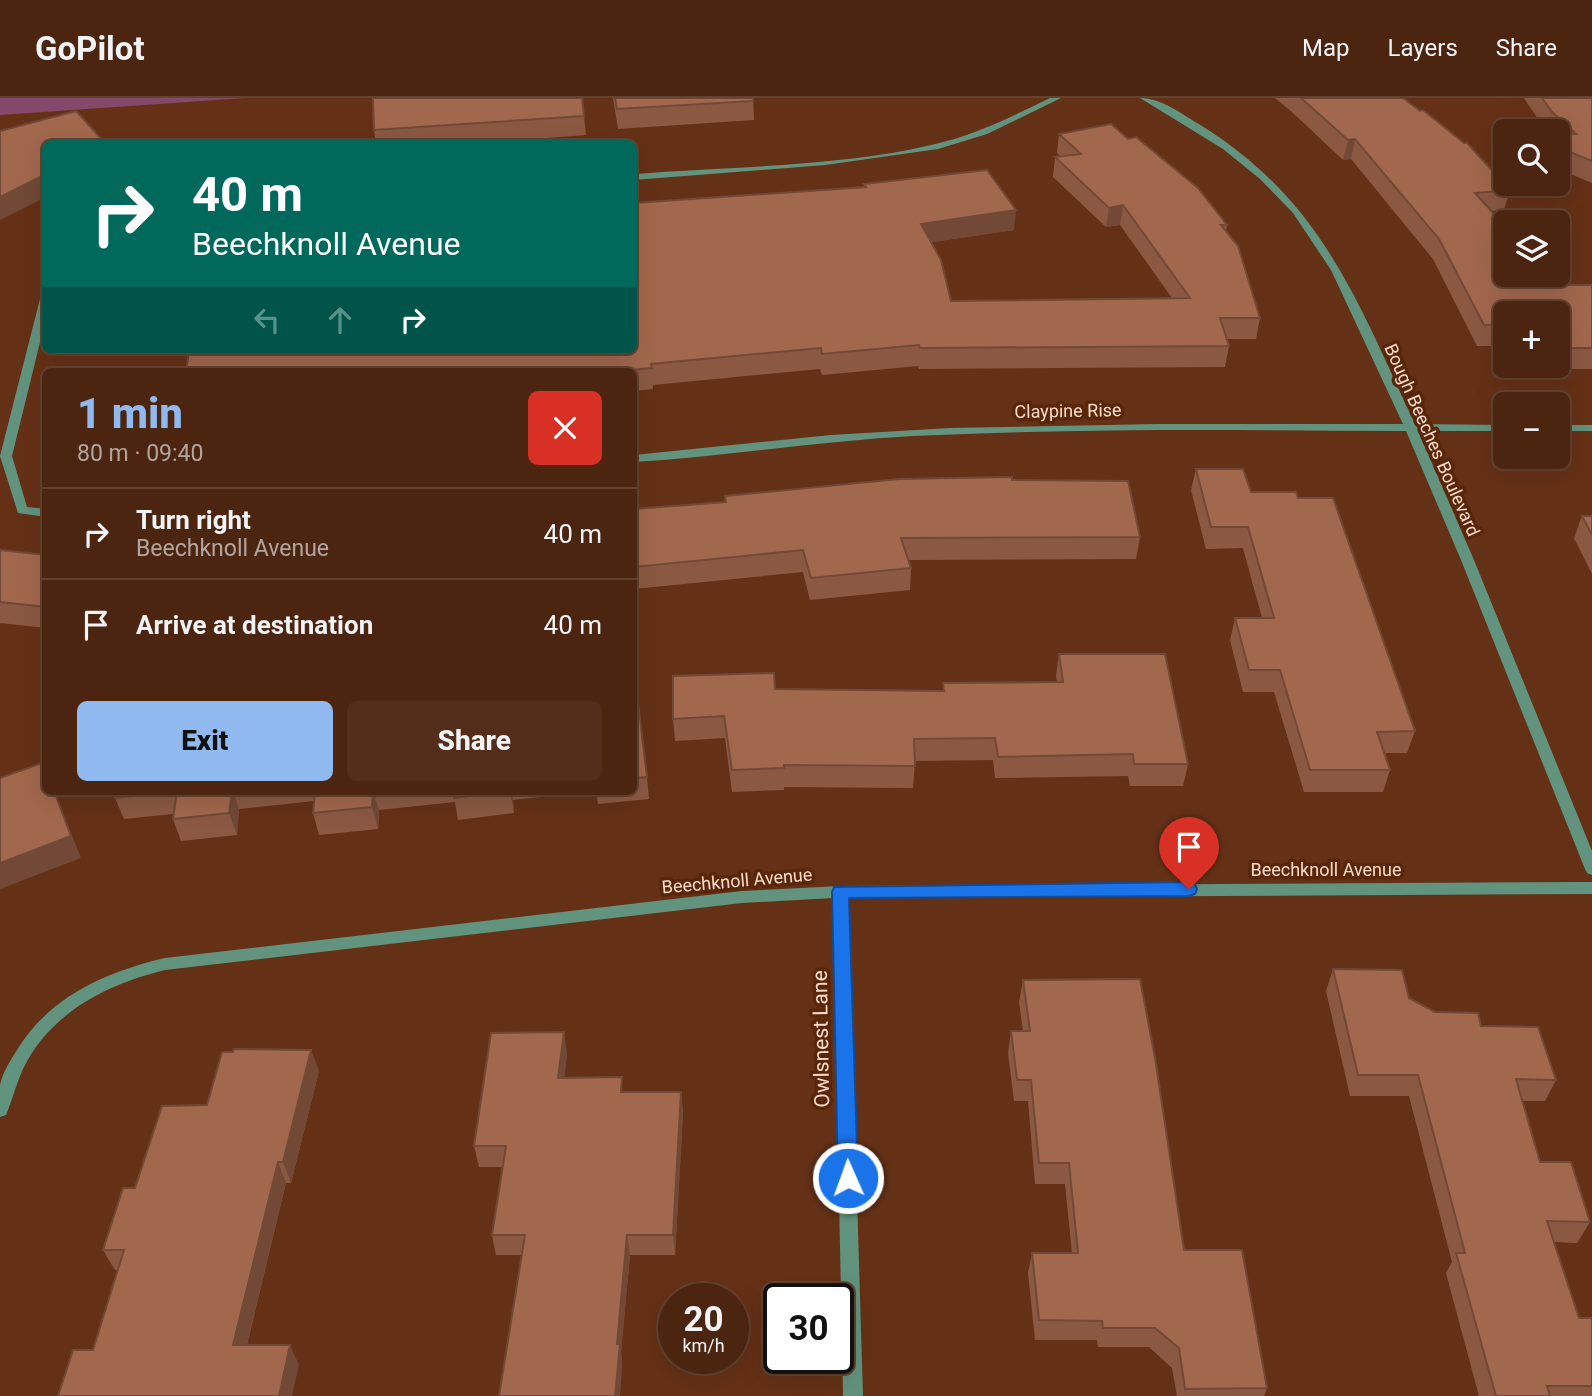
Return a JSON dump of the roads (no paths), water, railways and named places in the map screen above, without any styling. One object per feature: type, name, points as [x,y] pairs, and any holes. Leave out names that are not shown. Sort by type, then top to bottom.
[{"type":"street","points":[[637,177],[874,157],[940,145],[993,127],[1057,98]]},
{"type":"street","name":"Bough Beeches Boulevard","points":[[1144,98],[1219,142],[1260,174],[1295,209],[1323,247],[1412,428],[1592,869]]},
{"type":"street","points":[[42,311],[6,456],[22,510],[42,512]]},
{"type":"street","name":"Claypine Rise","points":[[637,459],[814,440],[960,431],[1078,427],[1493,428]]},
{"type":"street","points":[[1570,428],[1592,428]]},
{"type":"street","name":"Beechknoll Avenue","points":[[0,1110],[23,1054],[55,1015],[99,985],[140,969],[165,964],[742,897],[840,892],[1592,888]]},
{"type":"street","name":"Owlsnest Lane","points":[[840,892],[853,1396]]}]
